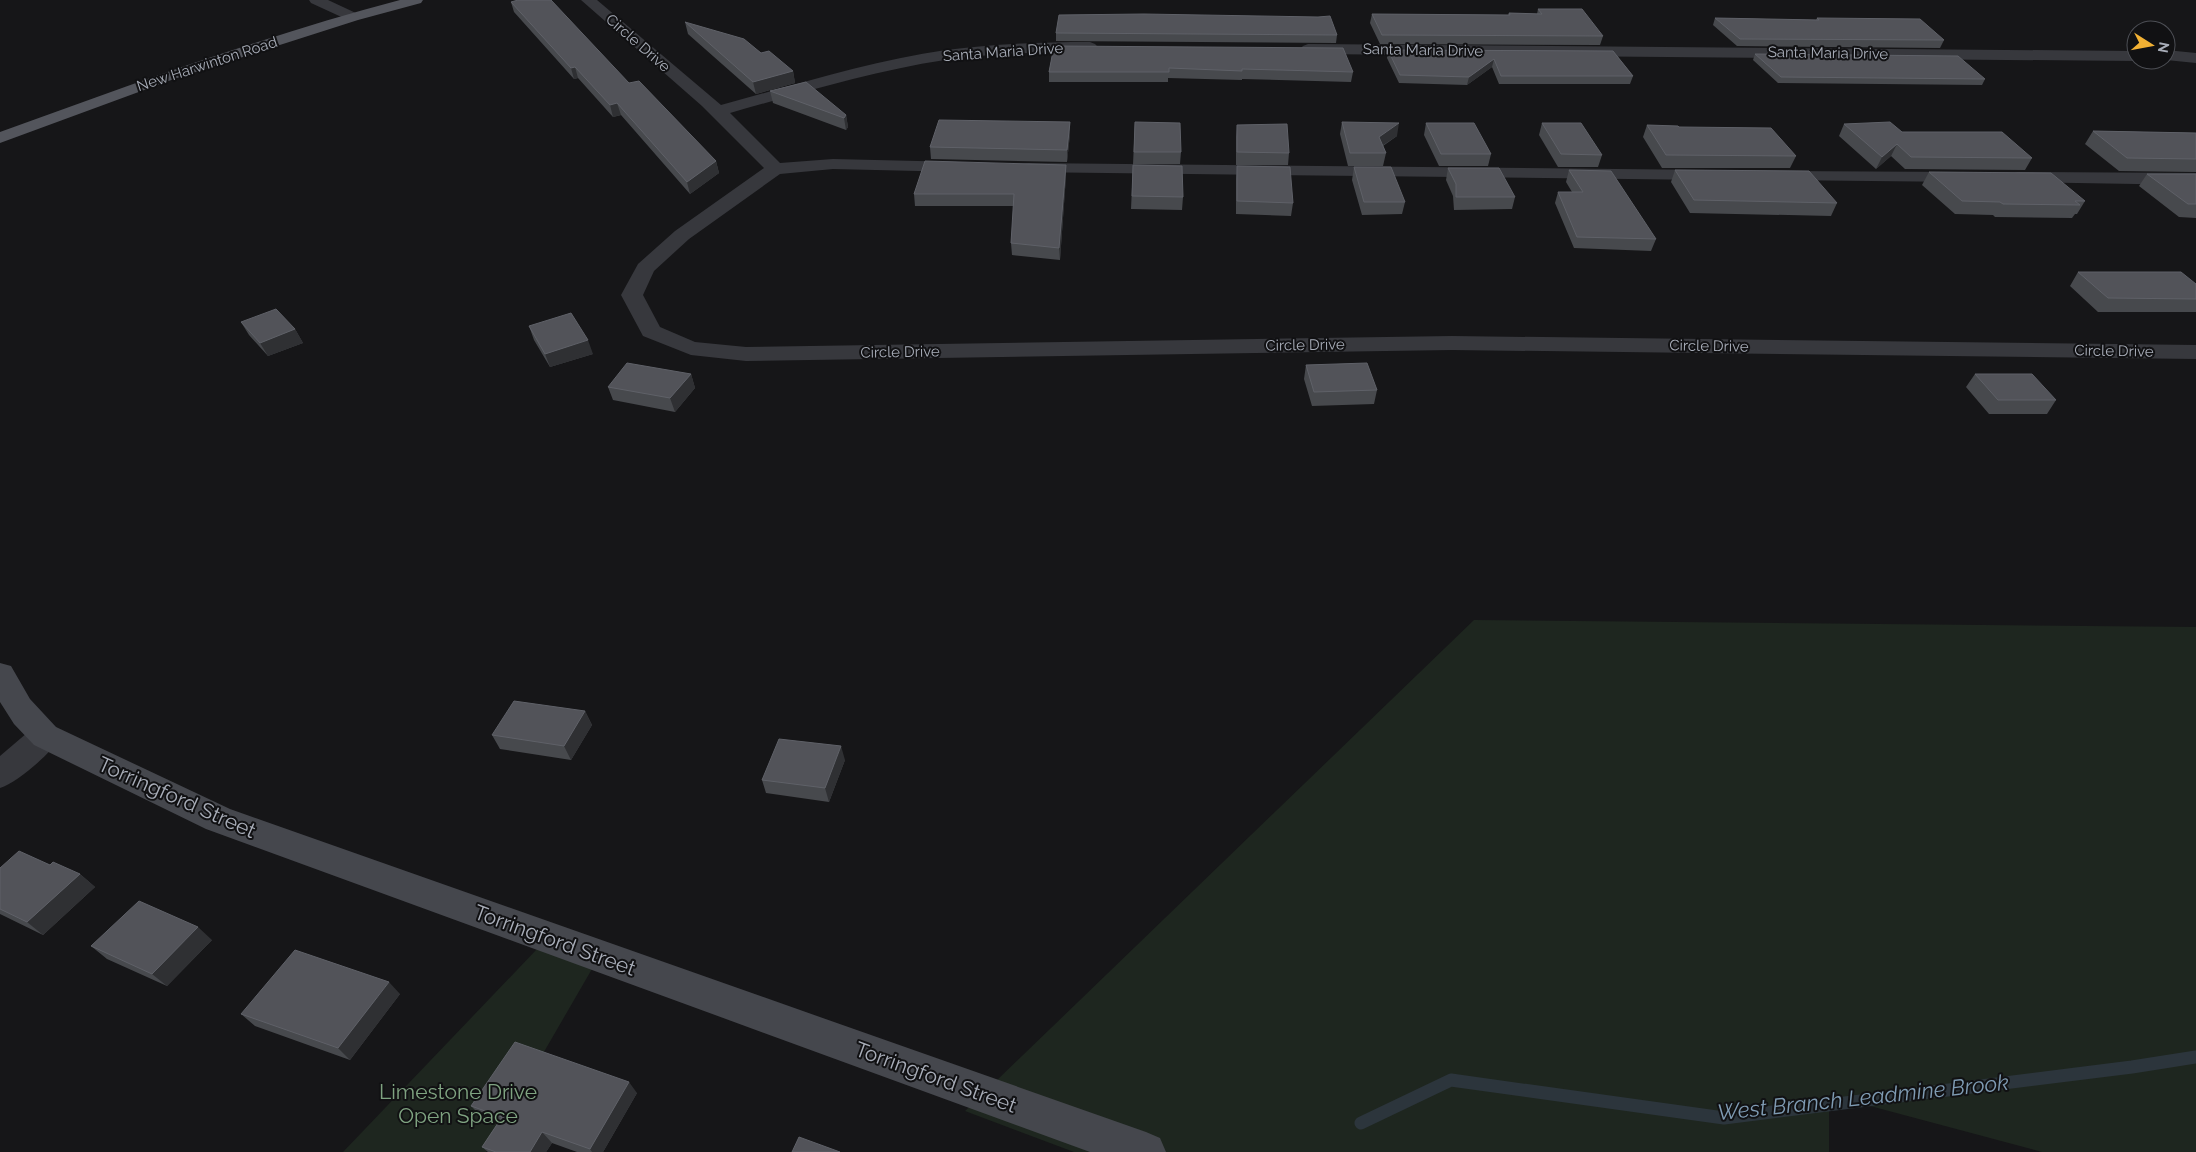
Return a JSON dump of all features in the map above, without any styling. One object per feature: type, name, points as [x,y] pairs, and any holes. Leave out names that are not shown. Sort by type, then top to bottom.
[{"type":"main road","name":"New Harwinton Road","points":[[0,138],[168,76],[352,17],[416,0]]},
{"type":"main road","name":"Torringford Street","points":[[0,674],[17,707],[35,728],[45,736],[218,819],[1146,1152]]},
{"type":"street","points":[[316,0],[352,17]]},
{"type":"street","name":"Circle Drive","points":[[588,0],[717,111],[755,146],[775,169],[682,235],[645,268],[632,296],[652,331],[691,348],[746,354],[1452,343],[2196,352]]},
{"type":"street","name":"Santa Maria Drive","points":[[717,111],[868,70],[925,59],[978,51],[1022,48],[1109,47]]},
{"type":"street","name":"Santa Maria Drive","points":[[1298,48],[2126,56]]},
{"type":"street","points":[[2176,56],[2196,58]]},
{"type":"street","points":[[775,169],[833,164],[982,167]]},
{"type":"street","points":[[1012,168],[1728,175]]},
{"type":"street","points":[[1758,175],[1977,177]]},
{"type":"street","points":[[1997,177],[2196,179]]},
{"type":"street","points":[[0,775],[45,736]]},
{"type":"green space","points":[[1474,620],[2196,627],[2196,1152],[2042,1152],[1829,1095],[1829,1152],[1074,1152],[965,1111]]},
{"type":"green space","name":"Limestone Drive Open Space","points":[[538,948],[592,969],[486,1152],[343,1152]]},
{"type":"building","points":[[518,0],[551,0],[629,83],[639,81],[716,161],[687,182],[617,103],[610,105],[575,67],[571,68],[511,2]]},
{"type":"building","points":[[1538,9],[1582,9],[1603,36],[1382,35],[1372,14],[1542,14]]},
{"type":"building","points":[[1059,15],[1330,16],[1337,35],[1056,33]]},
{"type":"building","points":[[1715,18],[1920,19],[1944,40],[1740,39]]},
{"type":"building","points":[[685,22],[744,39],[761,53],[769,51],[793,71],[753,82]]},
{"type":"building","points":[[1054,46],[1343,48],[1353,72],[1169,68],[1169,72],[1049,72]]},
{"type":"building","points":[[1388,50],[1613,51],[1633,76],[1501,76],[1494,59],[1469,77],[1400,75]]},
{"type":"building","points":[[1755,54],[1958,56],[1985,79],[1781,77]]},
{"type":"building","points":[[806,82],[846,115],[844,118],[770,91]]},
{"type":"building","points":[[939,120],[1070,122],[1067,150],[930,147]]},
{"type":"building","points":[[1135,122],[1180,123],[1181,152],[1134,152]]},
{"type":"building","points":[[1342,122],[1399,123],[1379,137],[1386,153],[1350,153]]},
{"type":"building","points":[[1890,122],[1902,132],[2002,132],[2032,158],[1911,157],[1897,144],[1882,157],[1844,124]]},
{"type":"building","points":[[1426,123],[1474,123],[1491,154],[1441,154]]},
{"type":"building","points":[[1542,123],[1581,123],[1602,155],[1561,154]]},
{"type":"building","points":[[1287,124],[1289,153],[1237,152],[1237,125]]},
{"type":"building","points":[[1647,125],[1771,128],[1796,156],[1666,155]]},
{"type":"building","points":[[2093,131],[2196,133],[2196,159],[2127,158]]},
{"type":"building","points":[[925,161],[1066,165],[1059,248],[1011,243],[1014,194],[914,194]]},
{"type":"building","points":[[1133,165],[1182,166],[1183,197],[1132,196]]},
{"type":"building","points":[[1237,166],[1290,167],[1293,203],[1237,201]]},
{"type":"building","points":[[1354,167],[1391,167],[1405,202],[1364,202]]},
{"type":"building","points":[[1448,168],[1499,168],[1515,197],[1456,197],[1456,184]]},
{"type":"building","points":[[1569,170],[1611,171],[1656,239],[1577,237],[1558,192],[1583,192]]},
{"type":"building","points":[[1675,170],[1809,171],[1837,203],[1694,200]]},
{"type":"building","points":[[1929,172],[2051,173],[2085,201],[2075,201],[2080,205],[2003,204],[2000,202],[1962,201]]},
{"type":"building","points":[[2147,174],[2196,174],[2196,204],[2188,204]]},
{"type":"building","points":[[2078,272],[2181,272],[2196,284],[2196,299],[2108,298]]},
{"type":"building","points":[[276,309],[295,329],[260,343],[241,322]]},
{"type":"building","points":[[571,313],[588,340],[545,354],[529,326]]},
{"type":"building","points":[[627,363],[691,374],[670,398],[608,387]]},
{"type":"building","points":[[1367,363],[1377,390],[1314,392],[1306,365]]},
{"type":"building","points":[[1975,374],[2032,374],[2056,400],[1998,400]]},
{"type":"building","points":[[514,701],[585,711],[564,746],[492,735]]},
{"type":"building","points":[[779,739],[841,746],[825,788],[762,780]]},
{"type":"building","points":[[19,851],[50,865],[53,862],[80,874],[27,922],[0,909],[0,868]]},
{"type":"building","points":[[139,901],[198,927],[152,974],[91,946]]},
{"type":"building","points":[[295,950],[389,982],[338,1048],[241,1014]]},
{"type":"building","points":[[515,1042],[629,1082],[590,1149],[542,1132],[530,1152],[496,1152],[482,1147],[502,1117],[471,1106]]},
{"type":"building","points":[[799,1137],[840,1152],[792,1152]]},
{"type":"waterway","name":"West Branch Leadmine Brook","points":[[1361,1123],[1451,1080],[1724,1118],[2132,1067],[2196,1057]]}]
